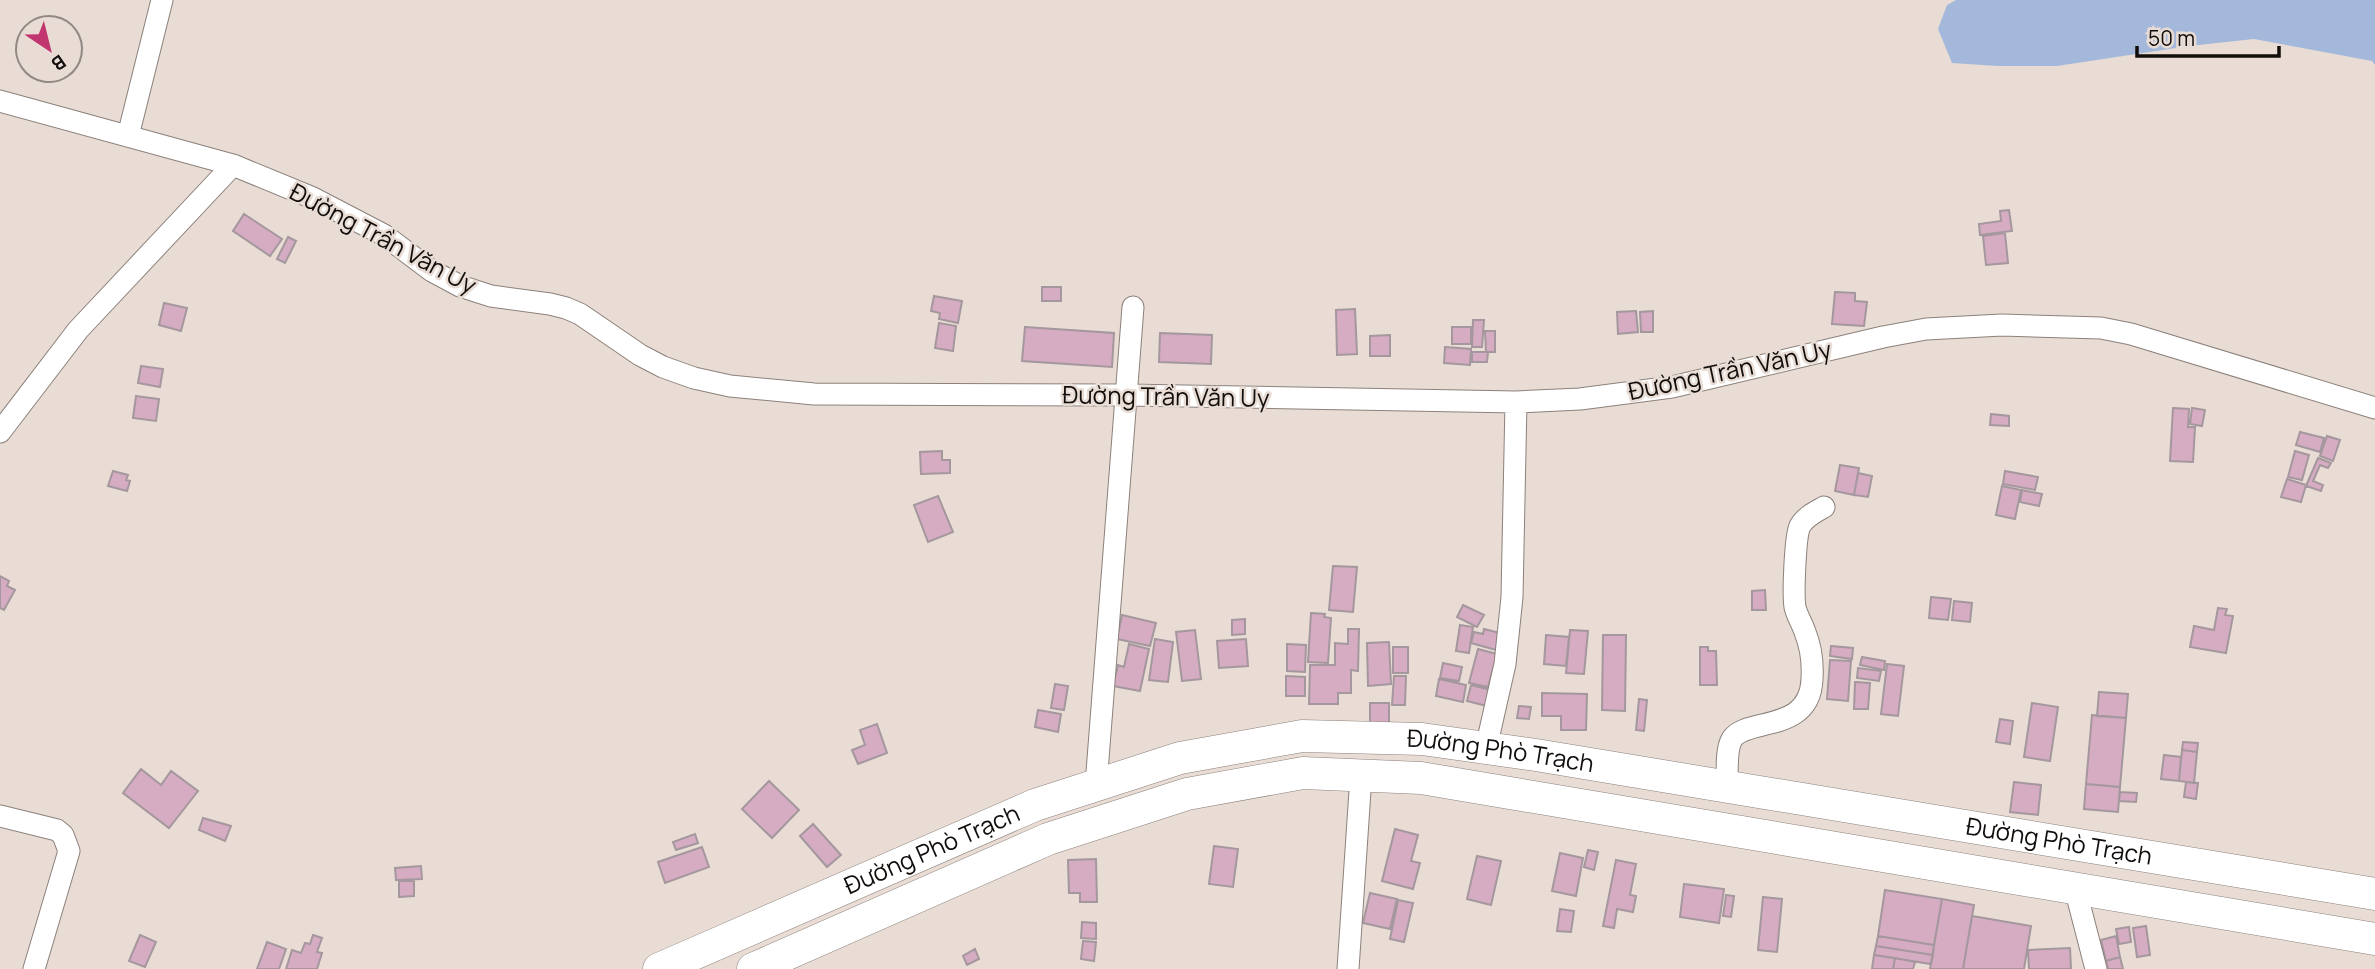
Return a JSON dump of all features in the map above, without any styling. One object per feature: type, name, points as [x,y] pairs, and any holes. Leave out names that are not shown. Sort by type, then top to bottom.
[{"type":"highway","name":"Đường Phò Trạch","points":[[659,969],[1035,805],[1180,758],[1302,736],[1422,739],[1486,748],[2375,894]]},
{"type":"highway","name":"Đường Phò Trạch","points":[[753,969],[1048,839],[1187,794],[1303,773],[1421,778],[2375,939]]},
{"type":"street","points":[[128,136],[162,0]]},
{"type":"street","name":"Đường Trần Văn Uy","points":[[0,101],[233,165],[313,198],[384,234],[432,271],[460,286],[491,296],[566,308],[580,314],[640,355],[663,367],[694,378],[730,386],[814,394],[1126,395],[1516,402],[1580,399],[1672,387],[1905,332],[2002,325],[2101,328],[2131,334],[2375,408]]},
{"type":"street","points":[[0,432],[78,330],[233,165]]},
{"type":"street","points":[[1096,785],[1133,307]]},
{"type":"street","points":[[1486,748],[1505,663],[1512,597],[1516,402]]},
{"type":"street","points":[[1727,787],[1730,746],[1734,736],[1743,730],[1781,721],[1800,707],[1810,692],[1811,655],[1807,635],[1795,605],[1797,531],[1805,519],[1824,507]]},
{"type":"street","points":[[1348,969],[1361,776]]},
{"type":"street","points":[[0,816],[57,830],[68,843],[69,851],[34,969]]},
{"type":"street","points":[[2075,888],[2096,969]]},
{"type":"water","points":[[1956,0],[2375,0],[2375,65],[2372,61],[2254,39],[2057,66],[1952,63],[1938,29],[1947,5]]},
{"type":"building","points":[[2009,210],[2012,231],[1980,235],[1979,224],[2001,221],[2000,211]]},
{"type":"building","points":[[244,214],[282,239],[270,256],[233,231]]},
{"type":"building","points":[[2005,233],[2008,263],[1986,265],[1983,236]]},
{"type":"building","points":[[288,237],[296,241],[285,263],[277,259]]},
{"type":"building","points":[[1042,287],[1061,287],[1061,301],[1042,301]]},
{"type":"building","points":[[1835,292],[1855,293],[1855,301],[1867,302],[1864,326],[1832,324]]},
{"type":"building","points":[[934,296],[962,301],[958,323],[939,319],[940,313],[931,311]]},
{"type":"building","points":[[164,303],[187,308],[181,331],[159,325]]},
{"type":"building","points":[[1355,309],[1357,354],[1337,355],[1336,310]]},
{"type":"building","points":[[1636,311],[1638,332],[1618,334],[1617,312]]},
{"type":"building","points":[[1653,311],[1653,332],[1641,332],[1640,312]]},
{"type":"building","points":[[1473,320],[1484,320],[1482,347],[1472,347]]},
{"type":"building","points":[[939,323],[956,326],[953,351],[935,348]]},
{"type":"building","points":[[1025,327],[1114,333],[1112,367],[1022,361]]},
{"type":"building","points":[[1452,327],[1471,327],[1471,344],[1452,344]]},
{"type":"building","points":[[1485,331],[1495,331],[1495,352],[1486,352]]},
{"type":"building","points":[[1160,333],[1212,335],[1211,364],[1159,362]]},
{"type":"building","points":[[1390,335],[1390,356],[1370,356],[1370,336]]},
{"type":"building","points":[[1445,347],[1471,349],[1470,365],[1444,363]]},
{"type":"building","points":[[1472,352],[1488,352],[1487,362],[1472,362]]},
{"type":"building","points":[[141,366],[163,369],[160,387],[138,383]]},
{"type":"building","points":[[136,396],[159,399],[156,421],[133,418]]},
{"type":"building","points":[[2173,408],[2189,409],[2188,427],[2195,427],[2193,462],[2170,461]]},
{"type":"building","points":[[2192,408],[2205,410],[2202,426],[2190,424]]},
{"type":"building","points":[[1991,414],[2009,416],[2009,426],[1990,425]]},
{"type":"building","points":[[2300,432],[2324,438],[2320,452],[2296,445]]},
{"type":"building","points":[[2327,436],[2340,440],[2333,461],[2320,456]]},
{"type":"building","points":[[942,451],[942,460],[950,460],[950,473],[921,474],[920,452]]},
{"type":"building","points":[[2295,451],[2309,455],[2302,480],[2288,477]]},
{"type":"building","points":[[2318,458],[2331,463],[2328,468],[2320,465],[2313,481],[2323,485],[2321,491],[2306,486]]},
{"type":"building","points":[[1840,465],[1859,468],[1854,495],[1835,491]]},
{"type":"building","points":[[113,471],[128,475],[126,480],[130,481],[127,491],[108,486]]},
{"type":"building","points":[[2005,471],[2038,477],[2035,490],[2003,484]]},
{"type":"building","points":[[1858,473],[1872,476],[1868,497],[1854,495]]},
{"type":"building","points":[[2287,479],[2306,485],[2301,502],[2281,497]]},
{"type":"building","points":[[2002,486],[2021,490],[2015,519],[1996,515]]},
{"type":"building","points":[[2022,490],[2042,494],[2039,506],[2020,502]]},
{"type":"building","points":[[938,496],[953,532],[928,542],[914,505]]},
{"type":"building","points":[[1333,566],[1357,567],[1353,612],[1329,610]]},
{"type":"building","points":[[0,576],[9,581],[7,586],[15,590],[4,610],[0,608]]},
{"type":"building","points":[[1765,590],[1766,610],[1752,610],[1752,591]]},
{"type":"building","points":[[1931,597],[1951,599],[1948,620],[1929,618]]},
{"type":"building","points":[[1954,601],[1972,603],[1970,622],[1952,620]]},
{"type":"building","points":[[1463,605],[1484,615],[1477,627],[1457,617]]},
{"type":"building","points":[[2218,608],[2227,609],[2225,615],[2233,616],[2226,653],[2190,647],[2194,626],[2214,630]]},
{"type":"building","points":[[1311,613],[1325,614],[1324,617],[1331,618],[1328,663],[1308,662]]},
{"type":"building","points":[[1122,615],[1156,623],[1150,646],[1117,639]]},
{"type":"building","points":[[1245,619],[1245,634],[1232,635],[1232,620]]},
{"type":"building","points":[[1460,625],[1473,627],[1469,653],[1456,651]]},
{"type":"building","points":[[1348,629],[1359,629],[1358,671],[1351,670],[1351,693],[1338,693],[1338,704],[1309,704],[1310,665],[1335,665],[1335,643],[1348,644]]},
{"type":"building","points":[[1484,629],[1500,633],[1496,650],[1471,643],[1474,632],[1483,634]]},
{"type":"building","points":[[1195,630],[1201,679],[1182,681],[1176,632]]},
{"type":"building","points":[[1570,630],[1588,631],[1584,674],[1566,673]]},
{"type":"building","points":[[1546,635],[1569,637],[1566,666],[1544,664]]},
{"type":"building","points":[[1603,635],[1626,635],[1625,711],[1602,710]]},
{"type":"building","points":[[1155,639],[1173,642],[1168,682],[1149,680]]},
{"type":"building","points":[[1246,639],[1248,666],[1219,668],[1217,641]]},
{"type":"building","points":[[1389,642],[1391,684],[1368,686],[1367,643]]},
{"type":"building","points":[[1129,644],[1149,649],[1140,691],[1113,686],[1118,665],[1124,667]]},
{"type":"building","points":[[1287,644],[1306,645],[1305,672],[1287,671]]},
{"type":"building","points":[[1831,646],[1853,648],[1852,659],[1830,656]]},
{"type":"building","points":[[1393,647],[1408,647],[1408,673],[1393,673]]},
{"type":"building","points":[[1700,647],[1716,651],[1717,685],[1700,685]]},
{"type":"building","points":[[1478,649],[1497,654],[1488,687],[1469,683]]},
{"type":"building","points":[[1862,657],[1885,661],[1884,670],[1860,665]]},
{"type":"building","points":[[1830,660],[1851,661],[1848,701],[1827,699]]},
{"type":"building","points":[[1443,663],[1462,667],[1459,681],[1440,678]]},
{"type":"building","points":[[1887,664],[1904,666],[1898,716],[1881,714]]},
{"type":"building","points":[[1858,668],[1881,671],[1879,681],[1857,678]]},
{"type":"building","points":[[1286,676],[1305,677],[1305,696],[1286,696]]},
{"type":"building","points":[[1394,676],[1406,676],[1405,705],[1392,705]]},
{"type":"building","points":[[1439,679],[1466,685],[1463,702],[1436,696]]},
{"type":"building","points":[[1855,682],[1870,683],[1868,709],[1854,709]]},
{"type":"building","points":[[1055,684],[1068,686],[1064,710],[1051,708]]},
{"type":"building","points":[[1471,685],[1491,690],[1487,706],[1467,701]]},
{"type":"building","points":[[2099,692],[2128,694],[2126,718],[2097,716]]},
{"type":"building","points":[[1542,693],[1587,694],[1586,730],[1561,730],[1561,716],[1542,716]]},
{"type":"building","points":[[1639,699],[1647,700],[1644,731],[1636,730]]},
{"type":"building","points":[[1370,703],[1389,703],[1389,727],[1370,727]]},
{"type":"building","points":[[2032,703],[2058,707],[2050,761],[2024,757]]},
{"type":"building","points":[[1519,706],[1531,707],[1529,719],[1517,718]]},
{"type":"building","points":[[1038,710],[1061,714],[1058,732],[1035,727]]},
{"type":"building","points":[[2092,715],[2126,718],[2120,787],[2086,784]]},
{"type":"building","points":[[2000,719],[2013,721],[2010,744],[1996,742]]},
{"type":"building","points":[[877,724],[887,753],[858,764],[852,750],[865,745],[860,730]]},
{"type":"building","points":[[2183,742],[2198,743],[2197,752],[2182,750]]},
{"type":"building","points":[[2182,750],[2197,752],[2194,783],[2179,781]]},
{"type":"building","points":[[2164,755],[2181,757],[2179,781],[2161,779]]},
{"type":"building","points":[[141,769],[161,785],[171,771],[198,791],[169,828],[123,793]]},
{"type":"building","points":[[769,781],[799,810],[772,838],[742,809]]},
{"type":"building","points":[[2014,782],[2041,785],[2038,815],[2010,812]]},
{"type":"building","points":[[2186,782],[2198,783],[2196,799],[2184,797]]},
{"type":"building","points":[[2086,784],[2120,787],[2118,812],[2084,809]]},
{"type":"building","points":[[2120,792],[2137,793],[2136,802],[2119,801]]},
{"type":"building","points":[[203,818],[231,826],[225,841],[199,830]]},
{"type":"building","points":[[813,824],[841,855],[827,867],[800,836]]},
{"type":"building","points":[[1395,829],[1418,835],[1411,861],[1420,863],[1413,889],[1382,881]]},
{"type":"building","points":[[695,834],[698,843],[676,850],[673,842]]},
{"type":"building","points":[[1214,846],[1238,849],[1233,887],[1209,884]]},
{"type":"building","points":[[702,847],[709,867],[665,883],[658,862]]},
{"type":"building","points":[[1588,850],[1598,852],[1594,870],[1584,867]]},
{"type":"building","points":[[1560,853],[1583,858],[1576,896],[1552,891]]},
{"type":"building","points":[[1477,856],[1501,861],[1491,905],[1467,899]]},
{"type":"building","points":[[1096,859],[1097,902],[1080,902],[1080,893],[1069,893],[1068,860]]},
{"type":"building","points":[[1616,860],[1636,864],[1630,895],[1636,896],[1633,912],[1617,909],[1614,928],[1603,926]]},
{"type":"building","points":[[421,866],[422,879],[396,880],[395,868]]},
{"type":"building","points":[[399,881],[414,881],[414,896],[399,897]]},
{"type":"building","points":[[1684,884],[1724,889],[1719,923],[1680,917]]},
{"type":"building","points":[[1885,890],[1942,899],[1934,945],[1878,936]]},
{"type":"building","points":[[1370,893],[1397,899],[1390,929],[1363,923]]},
{"type":"building","points":[[1726,895],[1734,896],[1731,917],[1723,916]]},
{"type":"building","points":[[1763,897],[1782,899],[1777,952],[1758,950]]},
{"type":"building","points":[[1942,899],[1974,905],[1963,969],[1930,969]]},
{"type":"building","points":[[1398,900],[1413,903],[1404,942],[1390,939]]},
{"type":"building","points":[[1560,909],[1574,911],[1571,932],[1557,931]]},
{"type":"building","points":[[1972,916],[2031,926],[2024,969],[1963,969]]},
{"type":"building","points":[[1082,922],[1096,923],[1096,939],[1081,938]]},
{"type":"building","points":[[2146,926],[2150,955],[2137,957],[2133,928]]},
{"type":"building","points":[[2129,927],[2131,942],[2119,944],[2116,929]]},
{"type":"building","points":[[140,935],[156,942],[145,967],[129,961]]},
{"type":"building","points":[[313,935],[322,938],[317,952],[322,953],[317,969],[286,969],[292,950],[301,953],[305,943],[310,944]]},
{"type":"building","points":[[1878,936],[1934,945],[1933,955],[1876,946]]},
{"type":"building","points":[[2116,936],[2120,957],[2106,961],[2101,940]]},
{"type":"building","points":[[1083,941],[1096,942],[1094,961],[1081,959]]},
{"type":"building","points":[[267,942],[286,949],[279,969],[257,969]]},
{"type":"building","points":[[1876,946],[1933,955],[1931,964],[1874,955]]},
{"type":"building","points":[[2070,948],[2071,969],[2029,969],[2028,950]]},
{"type":"building","points":[[975,949],[979,959],[967,965],[963,956]]},
{"type":"building","points":[[1874,955],[1895,958],[1893,969],[1872,969]]},
{"type":"building","points":[[2120,957],[2123,969],[2108,969],[2106,961]]},
{"type":"building","points":[[1895,958],[1915,962],[1913,969],[1893,969]]}]
